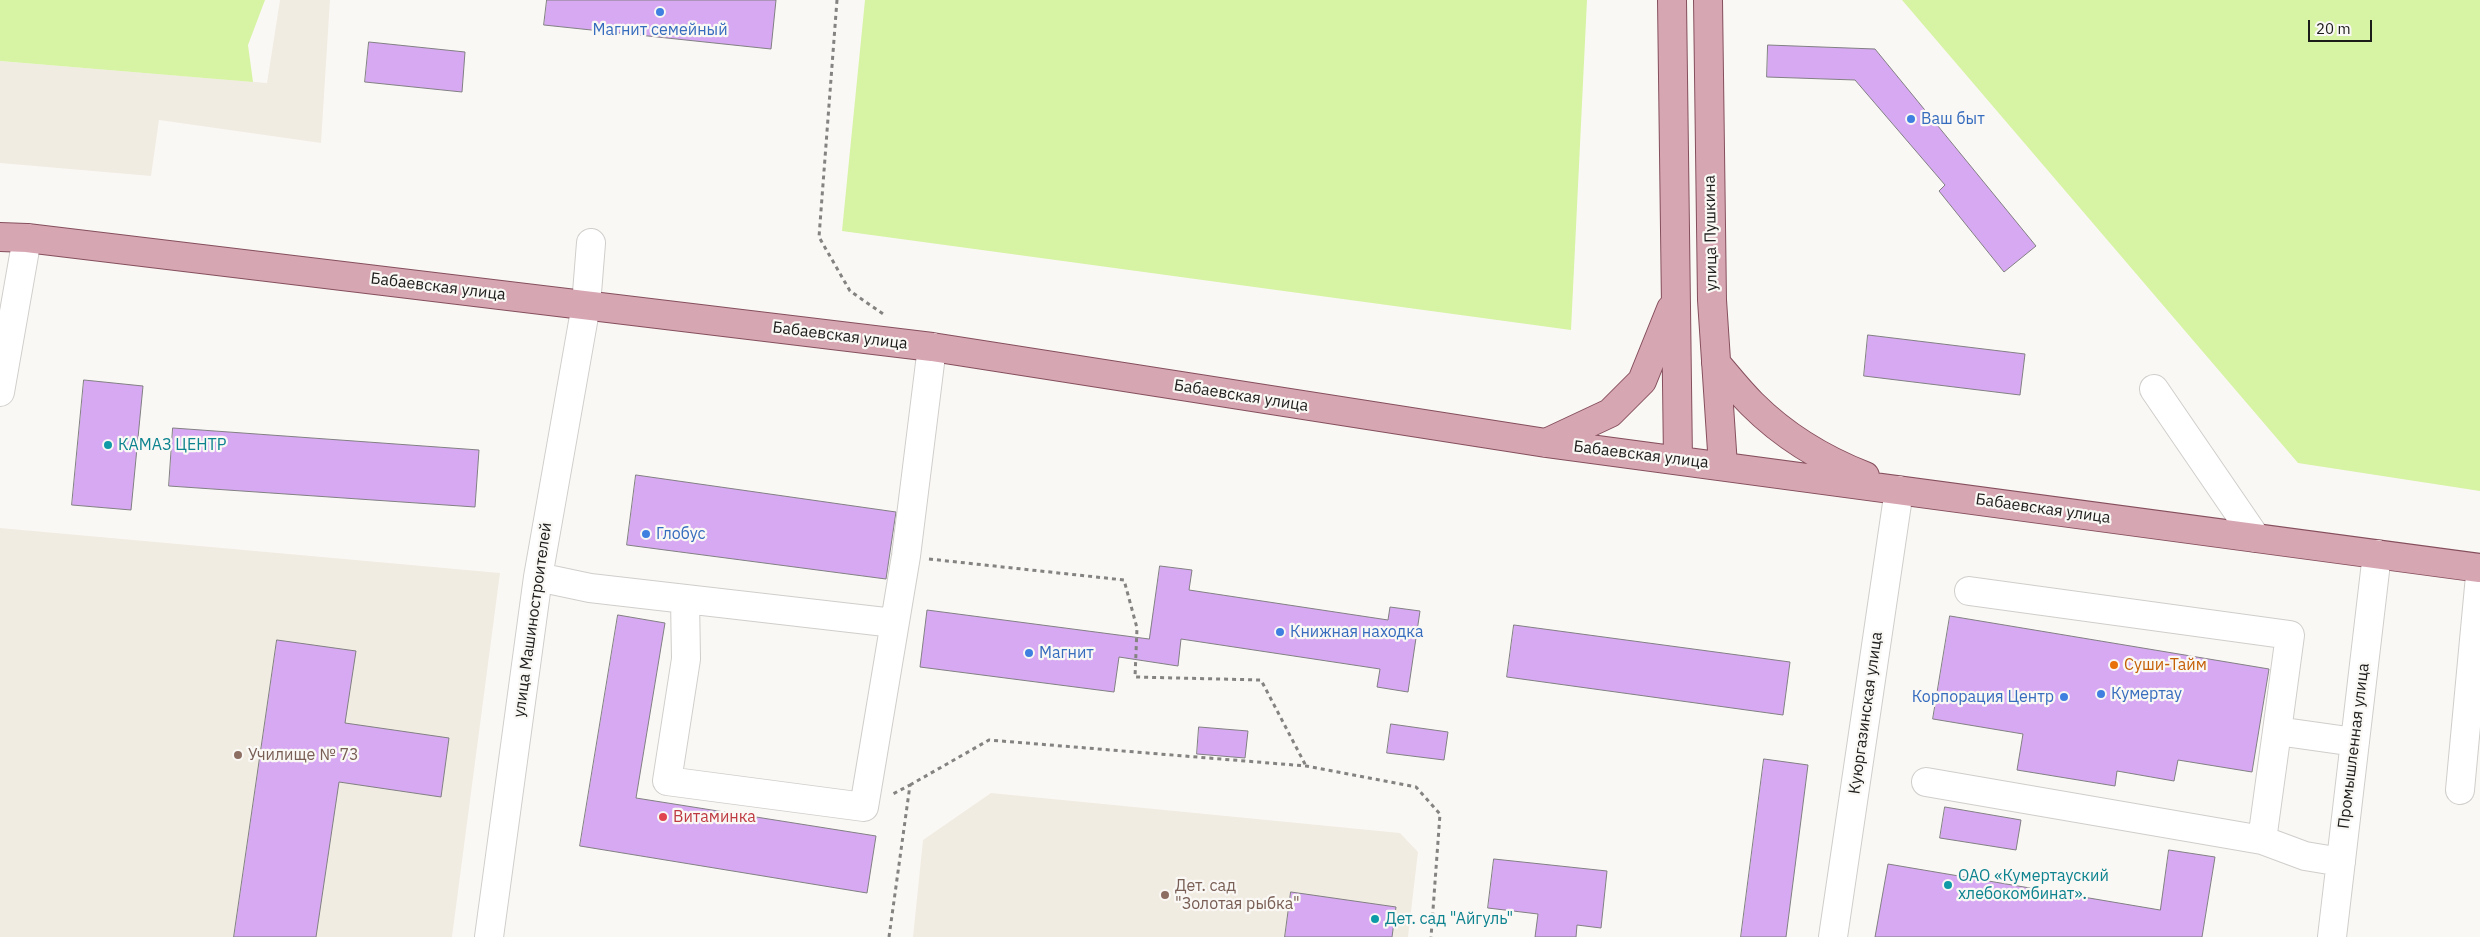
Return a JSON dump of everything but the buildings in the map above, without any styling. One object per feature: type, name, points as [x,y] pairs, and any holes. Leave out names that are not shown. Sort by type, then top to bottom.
[{"type":"main road","points":[[1672,0],[1678,460]]},
{"type":"main road","name":"улица Пушкина","points":[[1708,0],[1712,300],[1723,466]]},
{"type":"main road","name":"Бабаевская улица","points":[[0,237],[27,238],[932,347],[1546,443],[2480,568]]},
{"type":"main road","points":[[1546,443],[1610,413],[1642,381],[1675,298]]},
{"type":"main road","points":[[1716,363],[1752,405],[1796,439],[1838,466],[1899,490]]},
{"type":"street","points":[[0,392],[27,238]]},
{"type":"street","name":"улица Машиностроителей","points":[[489,937],[538,577],[586,305],[591,243]]},
{"type":"street","points":[[685,599],[686,659],[667,781],[864,807],[890,663],[894,623],[906,556],[932,347]]},
{"type":"street","points":[[2154,390],[2256,538]]},
{"type":"street","name":"Куюргазинская улица","points":[[1833,937],[1899,490]]},
{"type":"street","name":"Промышленная улица","points":[[2332,937],[2377,554]]},
{"type":"street","points":[[2460,790],[2480,576]]},
{"type":"street","points":[[538,577],[590,588],[894,623]]},
{"type":"street","points":[[1969,591],[2290,635],[2262,840]]},
{"type":"street","points":[[2277,731],[2355,742]]},
{"type":"street","points":[[1926,782],[2262,840],[2305,856],[2341,862]]},
{"type":"path","points":[[837,0],[819,237],[850,291],[891,319]]},
{"type":"path","points":[[906,556],[1124,580],[1137,628],[1135,676],[1261,680],[1306,766]]},
{"type":"path","points":[[864,807],[910,786],[989,740],[1306,766],[1416,787],[1440,814],[1431,937]]},
{"type":"path","points":[[888,937],[910,786]]},
{"type":"shaded area","points":[[280,0],[330,0],[321,143],[159,120],[151,176],[0,163],[0,61],[267,83]]},
{"type":"shaded area","name":"Училище № 73","points":[[0,528],[500,573],[452,937],[0,937]]},
{"type":"shaded area","name":"Дет. сад \"Золотая рыбка\"","points":[[991,793],[1400,833],[1418,852],[1408,937],[913,937],[923,840]]},
{"type":"green space","points":[[0,0],[265,0],[248,45],[253,82],[0,61]]},
{"type":"green space","points":[[865,0],[1587,0],[1571,330],[842,231]]},
{"type":"green space","points":[[1902,0],[2480,0],[2480,491],[2298,463]]},
{"type":"place","name":"Магнит семейный","points":[[660,12]]},
{"type":"place","name":"Ваш быт","points":[[1911,119]]},
{"type":"place","name":"КАМАЗ ЦЕНТР","points":[[108,445]]},
{"type":"place","name":"Глобус","points":[[646,534]]},
{"type":"place","name":"Книжная находка","points":[[1280,632]]},
{"type":"place","name":"Магнит","points":[[1029,653]]},
{"type":"place","name":"Суши-Тайм","points":[[2114,665]]},
{"type":"place","name":"Кумертау","points":[[2101,694]]},
{"type":"place","name":"Корпорация Центр","points":[[2064,697]]},
{"type":"place","name":"Училище № 73","points":[[238,755]]},
{"type":"place","name":"Витаминка","points":[[663,817]]},
{"type":"place","name":"ОАО «Кумертауский хлебокомбинат».","points":[[1948,885]]},
{"type":"place","name":"Дет. сад \"Золотая рыбка\"","points":[[1165,895]]},
{"type":"place","name":"Дет. сад \"Айгуль\"","points":[[1375,919]]}]
